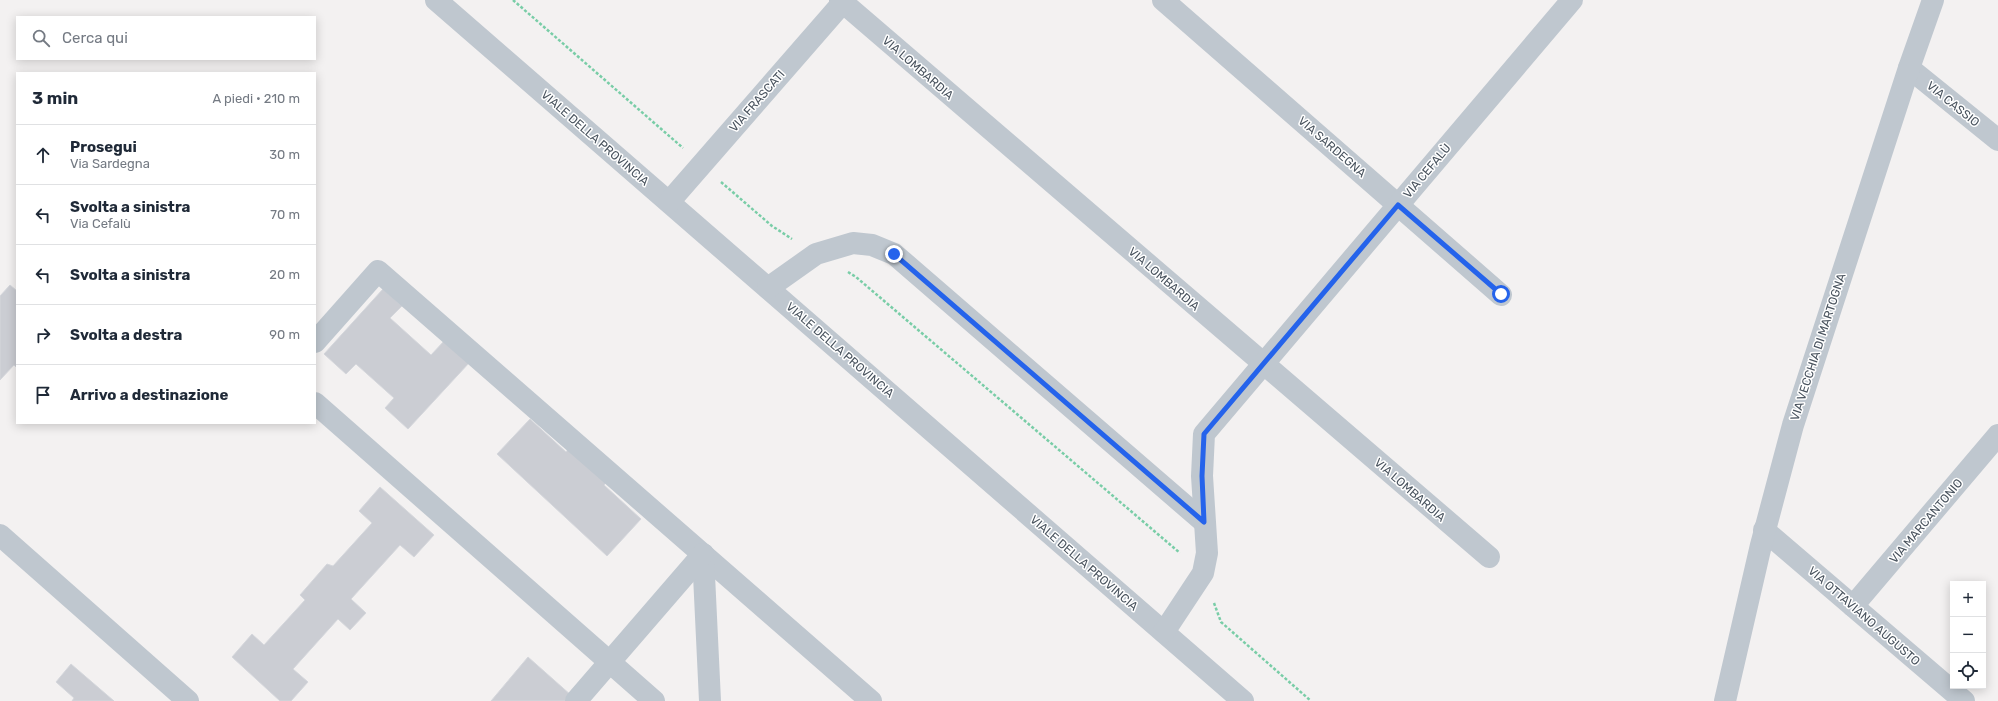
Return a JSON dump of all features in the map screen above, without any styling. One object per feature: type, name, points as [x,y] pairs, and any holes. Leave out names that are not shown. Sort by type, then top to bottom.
[{"type":"street","name":"VIALE DELLA PROVINCIA","points":[[436,0],[1242,701]]},
{"type":"street","name":"VIA SARDEGNA","points":[[1163,0],[1501,294]]},
{"type":"street","name":"VIA CEFALÙ","points":[[1204,522],[1202,476],[1204,434],[1572,0]]},
{"type":"street","name":"VIA VECCHIA DI MARTOGNA","points":[[1725,701],[1764,530],[1792,424],[1909,68],[1933,0]]},
{"type":"street","name":"VIA FRASCATI","points":[[669,202],[843,1]]},
{"type":"street","name":"VIA LOMBARDIA","points":[[843,1],[1489,558]]},
{"type":"street","name":"VIA CASSIO","points":[[1909,68],[1998,140]]},
{"type":"street","points":[[768,288],[816,254],[853,243],[872,246],[894,254],[1204,522],[1206,553],[1203,573],[1164,632]]},
{"type":"street","points":[[316,341],[378,271],[871,701]]},
{"type":"street","points":[[316,404],[654,701]]},
{"type":"street","name":"VIA MARCANTONIO","points":[[1853,606],[1998,435]]},
{"type":"street","name":"VIA OTTAVIANO AUGUSTO","points":[[1764,530],[1964,701]]},
{"type":"street","points":[[0,535],[188,701]]},
{"type":"street","points":[[576,701],[703,554]]},
{"type":"street","points":[[703,554],[710,701]]},
{"type":"path","points":[[513,0],[772,226],[856,277],[1203,573],[1221,622],[1311,701]]},
{"type":"building","points":[[10,285],[16,290],[16,367],[14,365],[0,380],[0,296]]},
{"type":"building","points":[[383,289],[402,306],[390,318],[431,355],[445,340],[469,363],[408,429],[385,408],[394,398],[356,364],[346,374],[324,354]]},
{"type":"building","points":[[530,419],[566,452],[570,447],[608,481],[604,485],[641,519],[607,556],[497,454]]},
{"type":"building","points":[[380,487],[434,535],[414,557],[400,545],[351,599],[366,613],[350,630],[338,619],[293,669],[308,682],[291,701],[280,701],[232,657],[252,634],[264,645],[305,600],[300,595],[327,564],[333,566],[372,523],[359,511]]},
{"type":"building","points":[[528,657],[572,696],[567,701],[491,701]]},
{"type":"building","points":[[71,664],[114,701],[72,701],[74,698],[56,682]]},
{"type":"route","points":[[894,254],[1204,522],[1202,476],[1204,434],[1398,205],[1501,294]]}]
